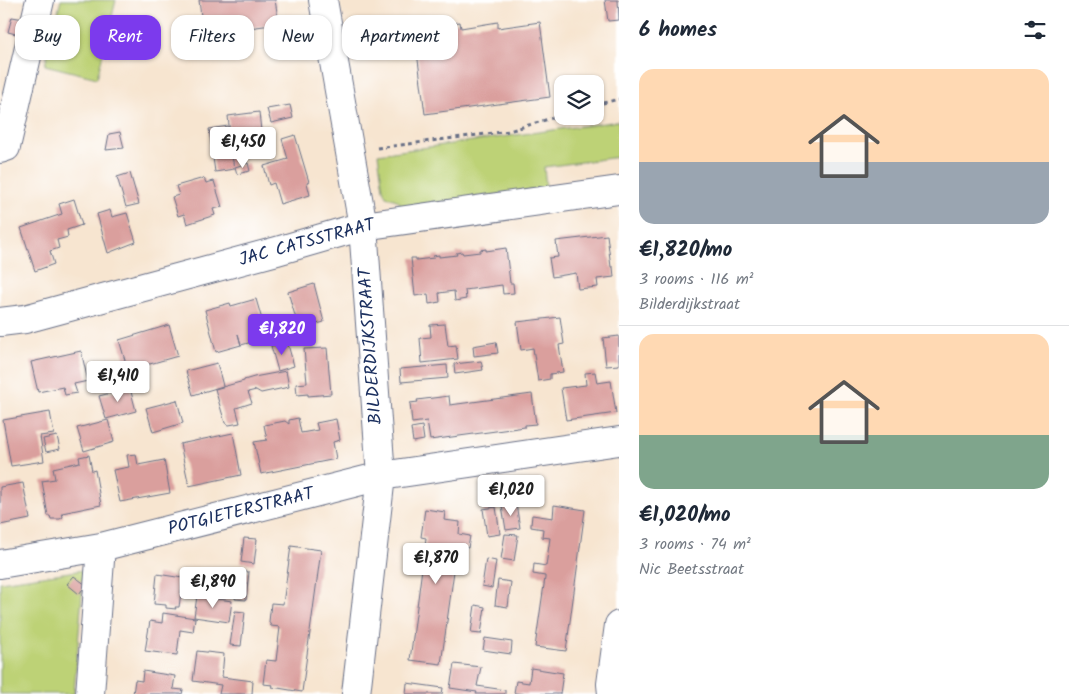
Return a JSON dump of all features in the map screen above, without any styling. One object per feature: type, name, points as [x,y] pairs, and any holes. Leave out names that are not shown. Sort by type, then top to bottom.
[{"type":"street","points":[[3,148],[40,0]]},
{"type":"street","name":"BILDERDIJKSTRAAT","points":[[323,0],[363,226],[380,476],[356,694]]},
{"type":"street","name":"JAC CATSSTRAAT","points":[[0,322],[25,319],[363,226],[619,190]]},
{"type":"street","name":"POTGIETERSTRAAT","points":[[0,564],[101,547],[380,476],[619,441]]},
{"type":"street","points":[[90,694],[101,547]]},
{"type":"street","points":[[612,694],[611,684],[619,625]]},
{"type":"path","points":[[604,103],[619,99]]},
{"type":"path","points":[[350,152],[509,131],[554,117]]},
{"type":"green space","points":[[61,0],[116,0],[112,15],[90,15],[90,60],[101,60],[97,78],[45,65],[46,60],[80,60],[80,15],[57,15]]},
{"type":"green space","points":[[619,121],[619,157],[544,167],[546,188],[400,207],[399,201],[386,196],[383,189],[378,154],[590,125],[604,125],[604,123]]},
{"type":"green space","points":[[84,570],[74,694],[0,694],[0,582]]},
{"type":"building","points":[[199,0],[275,0],[278,15],[264,15],[264,26],[254,27],[254,15],[201,15]]},
{"type":"building","points":[[605,0],[618,0],[619,20],[608,21]]},
{"type":"building","points":[[12,17],[15,18],[15,34],[8,32]]},
{"type":"building","points":[[458,22],[460,22],[461,28],[498,22],[498,28],[540,22],[550,97],[425,114],[418,60],[458,60]]},
{"type":"building","points":[[290,105],[293,118],[271,123],[267,109]]},
{"type":"building","points":[[259,112],[261,131],[230,135],[228,116]]},
{"type":"building","points":[[228,126],[234,169],[215,172],[209,129]]},
{"type":"building","points":[[120,132],[124,148],[106,150],[109,134]]},
{"type":"building","points":[[295,135],[309,182],[307,183],[310,195],[280,204],[274,183],[269,185],[264,166],[288,159],[282,139]]},
{"type":"building","points":[[248,163],[250,171],[237,174],[235,167]]},
{"type":"building","points":[[130,173],[139,204],[126,207],[117,177]]},
{"type":"building","points":[[204,178],[206,183],[214,181],[222,207],[213,209],[215,215],[187,224],[184,214],[178,216],[172,197],[179,195],[176,186]]},
{"type":"building","points":[[74,199],[82,225],[67,230],[68,237],[57,240],[59,248],[50,251],[54,264],[35,271],[21,228],[62,214],[59,204]]},
{"type":"building","points":[[110,210],[112,217],[127,213],[136,242],[108,253],[97,214]]},
{"type":"building","points":[[607,235],[614,277],[597,279],[598,287],[578,289],[576,273],[552,277],[549,258],[558,257],[556,241]]},
{"type":"building","points":[[506,248],[510,283],[513,283],[514,293],[503,294],[502,285],[465,290],[466,299],[455,301],[454,291],[439,293],[440,302],[429,304],[428,294],[415,296],[411,258],[416,258],[416,260],[434,258],[433,256],[439,255],[439,257],[457,255],[456,253],[462,252],[463,254],[480,252],[480,250],[486,249],[486,251]]},
{"type":"building","points":[[314,284],[324,322],[299,329],[288,292]]},
{"type":"building","points":[[256,299],[265,330],[250,334],[252,342],[216,352],[205,310],[230,303],[231,306]]},
{"type":"building","points":[[560,317],[564,344],[559,345],[563,372],[550,374],[550,379],[538,381],[533,348],[521,350],[517,322]]},
{"type":"building","points":[[445,324],[448,346],[456,345],[458,359],[422,363],[420,338],[431,337],[430,325]]},
{"type":"building","points":[[169,325],[178,356],[139,367],[142,377],[128,381],[123,368],[127,367],[119,340]]},
{"type":"building","points":[[619,336],[619,365],[606,366],[603,338]]},
{"type":"building","points":[[287,341],[294,366],[278,371],[271,346]]},
{"type":"building","points":[[496,342],[498,353],[474,356],[473,346]]},
{"type":"building","points":[[327,348],[331,394],[297,395],[296,384],[307,383],[304,349]]},
{"type":"building","points":[[81,351],[88,381],[74,384],[77,393],[65,395],[63,387],[38,392],[31,362]]},
{"type":"building","points":[[481,361],[483,370],[455,374],[454,364]]},
{"type":"building","points":[[217,363],[223,386],[193,395],[186,371]]},
{"type":"building","points":[[447,365],[448,378],[401,382],[400,369]]},
{"type":"building","points":[[286,371],[289,387],[261,393],[256,390],[248,392],[252,403],[236,408],[240,423],[229,425],[225,423],[215,389],[254,377]]},
{"type":"building","points":[[595,372],[597,383],[611,381],[616,413],[566,420],[561,388],[586,385],[585,373]]},
{"type":"building","points":[[130,388],[136,411],[106,419],[99,396]]},
{"type":"building","points":[[532,394],[536,424],[525,425],[525,427],[430,440],[427,421],[412,423],[410,403],[418,402],[417,400],[449,396],[450,405]]},
{"type":"building","points":[[177,400],[183,423],[153,432],[146,408]]},
{"type":"building","points":[[50,412],[54,434],[40,436],[44,461],[11,466],[3,420]]},
{"type":"building","points":[[298,418],[301,433],[318,430],[316,423],[336,419],[340,440],[333,442],[336,459],[261,474],[254,442],[267,440],[264,425],[285,421],[289,424],[289,420]]},
{"type":"building","points":[[108,420],[114,442],[84,451],[77,428]]},
{"type":"building","points":[[422,426],[424,440],[413,442],[411,428]]},
{"type":"building","points":[[233,433],[241,475],[189,486],[180,444]]},
{"type":"building","points":[[57,436],[60,449],[46,452],[43,439]]},
{"type":"building","points":[[136,454],[138,465],[164,460],[170,493],[120,502],[113,470],[129,467],[127,455]]},
{"type":"building","points":[[89,455],[92,471],[95,470],[101,505],[62,513],[63,517],[60,519],[51,519],[48,516],[42,481],[55,479],[53,468],[80,462],[79,457]]},
{"type":"building","points":[[23,483],[30,519],[0,525],[0,487]]},
{"type":"building","points":[[524,483],[526,499],[515,500],[513,485]]},
{"type":"building","points":[[516,504],[520,528],[506,530],[502,506]]},
{"type":"building","points":[[554,505],[585,510],[566,651],[535,647],[545,576],[533,574],[534,564],[546,566],[550,538],[542,537],[543,529],[531,527],[532,515],[553,518]]},
{"type":"building","points":[[496,507],[500,534],[487,536],[483,509]]},
{"type":"building","points":[[425,509],[445,512],[444,520],[460,522],[459,534],[470,536],[468,548],[464,547],[462,558],[456,557],[441,664],[410,660],[426,538],[421,537]]},
{"type":"building","points":[[505,534],[518,535],[514,561],[501,559]]},
{"type":"building","points":[[244,538],[257,539],[254,564],[241,562]]},
{"type":"building","points":[[291,546],[321,550],[302,692],[263,684],[266,660],[276,661],[280,627],[271,626],[269,622],[271,603],[283,604]]},
{"type":"building","points":[[486,559],[496,561],[492,588],[482,586]]},
{"type":"building","points":[[239,571],[249,572],[246,600],[235,599]]},
{"type":"building","points":[[157,574],[183,578],[179,607],[175,607],[176,609],[166,608],[166,605],[154,604]]},
{"type":"building","points":[[74,576],[86,585],[79,594],[67,584]]},
{"type":"building","points":[[498,580],[511,582],[508,607],[495,605]]},
{"type":"building","points":[[197,596],[232,601],[229,622],[194,617]]},
{"type":"building","points":[[475,605],[485,607],[481,634],[471,633]]},
{"type":"building","points":[[235,611],[245,612],[241,646],[230,645]]},
{"type":"building","points":[[163,613],[195,618],[193,632],[180,630],[177,655],[145,651],[150,621],[162,623]]},
{"type":"building","points":[[485,638],[512,642],[511,654],[483,650]]},
{"type":"building","points":[[197,651],[224,654],[222,677],[253,681],[252,694],[219,694],[221,685],[193,681]]},
{"type":"building","points":[[454,664],[481,667],[477,686],[505,690],[505,694],[476,694],[477,692],[450,688]]},
{"type":"building","points":[[531,668],[563,673],[560,694],[514,693],[516,681],[529,683]]},
{"type":"building","points":[[143,671],[175,676],[173,689],[183,690],[182,694],[133,694],[135,680],[142,681]]},
{"type":"building","points":[[407,683],[443,688],[442,694],[406,694]]}]
